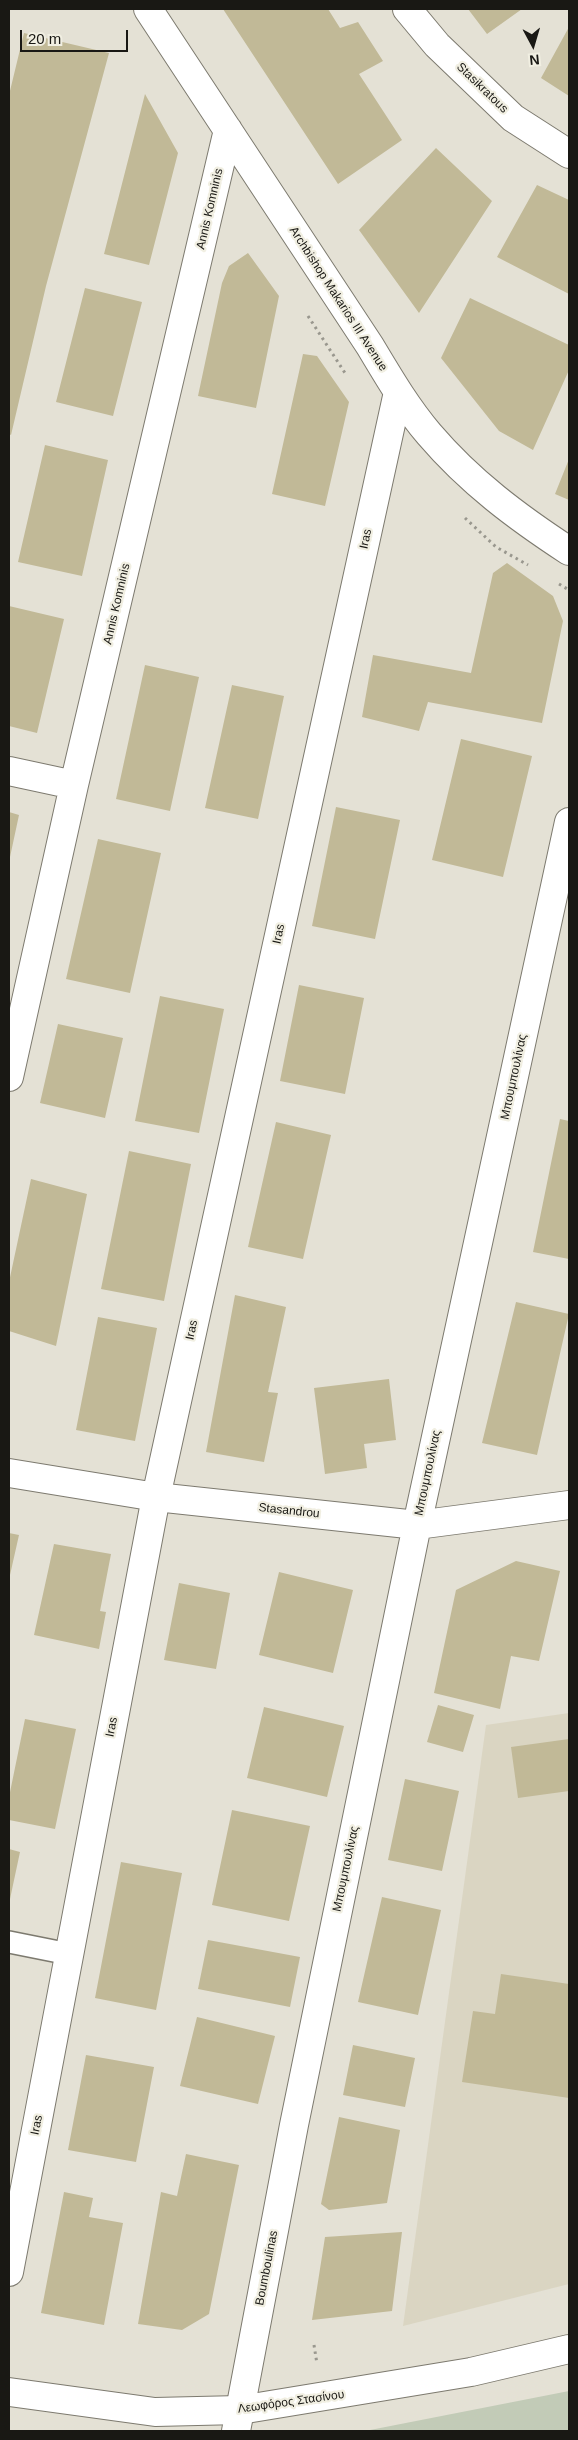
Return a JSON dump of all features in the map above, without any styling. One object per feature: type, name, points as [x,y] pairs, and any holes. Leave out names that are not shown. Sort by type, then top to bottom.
[{"type":"street","name":"Archbishop Makarios III Avenue","points":[[148,9],[228,130],[395,405],[428,433],[483,489],[569,551]]},
{"type":"street","name":"Stasikratous","points":[[407,9],[437,45],[513,118],[569,154]]},
{"type":"street","name":"Annis Komninis","points":[[9,1078],[74,785],[228,130]]},
{"type":"street","name":"Iras","points":[[9,2272],[14,2220],[69,1954],[156,1497],[395,405]]},
{"type":"street","points":[[9,771],[74,785]]},
{"type":"street","name":"Μπουμπουλίνας","points":[[294,2125],[417,1526],[569,822]]},
{"type":"street","name":"Stasandrou","points":[[9,1473],[156,1497],[417,1526],[569,1505]]},
{"type":"street","name":"Boumboulinas","points":[[238,2421],[294,2125]]},
{"type":"street","name":"Λεωφόρος Στασίνου","points":[[9,2392],[238,2421],[471,2372],[569,2349]]},
{"type":"lane","points":[[9,1942],[69,1954]]},
{"type":"shaded area","points":[[569,1713],[569,2284],[403,2326],[486,1725]]},
{"type":"green space","points":[[569,2391],[569,2431],[365,2431]]},
{"type":"building","points":[[223,9],[328,9],[340,28],[358,22],[383,61],[359,74],[402,140],[338,184]]},
{"type":"building","points":[[468,9],[522,9],[487,34]]},
{"type":"building","points":[[569,27],[569,96],[541,78]]},
{"type":"building","points":[[24,33],[109,53],[46,286],[11,435],[9,434],[9,95]]},
{"type":"building","points":[[145,94],[178,153],[149,265],[104,254]]},
{"type":"building","points":[[436,148],[492,201],[419,313],[359,230]]},
{"type":"building","points":[[537,185],[569,200],[569,294],[497,257]]},
{"type":"building","points":[[248,253],[279,296],[256,408],[198,396],[222,283],[229,266]]},
{"type":"building","points":[[85,288],[142,302],[113,416],[56,402]]},
{"type":"building","points":[[470,298],[569,345],[569,370],[533,450],[499,431],[441,358]]},
{"type":"building","points":[[303,354],[317,356],[349,402],[325,506],[272,494]]},
{"type":"building","points":[[45,445],[108,460],[82,576],[18,562]]},
{"type":"building","points":[[569,459],[569,500],[555,494]]},
{"type":"building","points":[[507,563],[553,596],[563,621],[542,723],[428,702],[419,731],[362,717],[373,655],[471,673],[493,573]]},
{"type":"building","points":[[9,606],[64,619],[37,733],[9,726]]},
{"type":"building","points":[[145,665],[199,677],[170,811],[116,799]]},
{"type":"building","points":[[232,685],[284,696],[258,819],[205,808]]},
{"type":"building","points":[[461,739],[532,756],[503,877],[432,860]]},
{"type":"building","points":[[336,807],[400,820],[375,939],[312,926]]},
{"type":"building","points":[[9,812],[19,815],[10,857],[9,857]]},
{"type":"building","points":[[98,839],[161,853],[130,993],[66,979]]},
{"type":"building","points":[[299,985],[364,998],[345,1094],[280,1081]]},
{"type":"building","points":[[160,996],[224,1009],[199,1133],[135,1121]]},
{"type":"building","points":[[58,1024],[123,1038],[105,1118],[40,1103]]},
{"type":"building","points":[[560,1119],[569,1121],[569,1259],[533,1252]]},
{"type":"building","points":[[276,1122],[331,1135],[303,1259],[248,1247]]},
{"type":"building","points":[[129,1151],[191,1164],[164,1301],[101,1289]]},
{"type":"building","points":[[31,1179],[87,1194],[56,1346],[9,1331],[9,1282]]},
{"type":"building","points":[[235,1295],[286,1307],[268,1392],[278,1393],[264,1462],[206,1452]]},
{"type":"building","points":[[516,1302],[569,1314],[537,1455],[482,1443]]},
{"type":"building","points":[[98,1317],[157,1328],[135,1441],[76,1430]]},
{"type":"building","points":[[389,1379],[396,1440],[364,1444],[367,1468],[325,1474],[314,1388]]},
{"type":"building","points":[[9,1533],[19,1535],[10,1575],[9,1575]]},
{"type":"building","points":[[54,1544],[111,1554],[100,1611],[106,1612],[99,1649],[34,1635]]},
{"type":"building","points":[[516,1561],[560,1571],[539,1661],[511,1656],[500,1709],[434,1693],[456,1590]]},
{"type":"building","points":[[279,1572],[353,1590],[333,1673],[259,1655]]},
{"type":"building","points":[[179,1583],[230,1593],[216,1669],[164,1660]]},
{"type":"building","points":[[438,1705],[474,1715],[463,1752],[427,1742]]},
{"type":"building","points":[[264,1707],[344,1726],[327,1797],[247,1778]]},
{"type":"building","points":[[25,1719],[76,1729],[55,1829],[9,1820],[9,1797]]},
{"type":"building","points":[[569,1739],[569,1791],[518,1798],[511,1747]]},
{"type":"building","points":[[405,1779],[459,1791],[442,1871],[388,1860]]},
{"type":"building","points":[[232,1810],[310,1826],[289,1921],[212,1905]]},
{"type":"building","points":[[9,1849],[20,1852],[10,1899],[9,1899]]},
{"type":"building","points":[[121,1862],[182,1873],[156,2010],[95,1998]]},
{"type":"building","points":[[382,1897],[441,1910],[418,2015],[358,2002]]},
{"type":"building","points":[[208,1940],[300,1957],[290,2007],[198,1989]]},
{"type":"building","points":[[501,1974],[569,1984],[569,2098],[462,2082],[473,2011],[495,2014]]},
{"type":"building","points":[[197,2017],[275,2036],[258,2104],[180,2086]]},
{"type":"building","points":[[353,2045],[415,2058],[405,2107],[343,2095]]},
{"type":"building","points":[[86,2055],[154,2067],[136,2162],[68,2150]]},
{"type":"building","points":[[339,2117],[400,2130],[387,2203],[329,2210],[321,2204]]},
{"type":"building","points":[[186,2154],[239,2165],[209,2314],[182,2330],[138,2324],[161,2192],[177,2196]]},
{"type":"building","points":[[64,2192],[93,2198],[89,2217],[123,2223],[104,2325],[41,2313]]},
{"type":"building","points":[[402,2232],[392,2311],[312,2320],[325,2237]]}]
